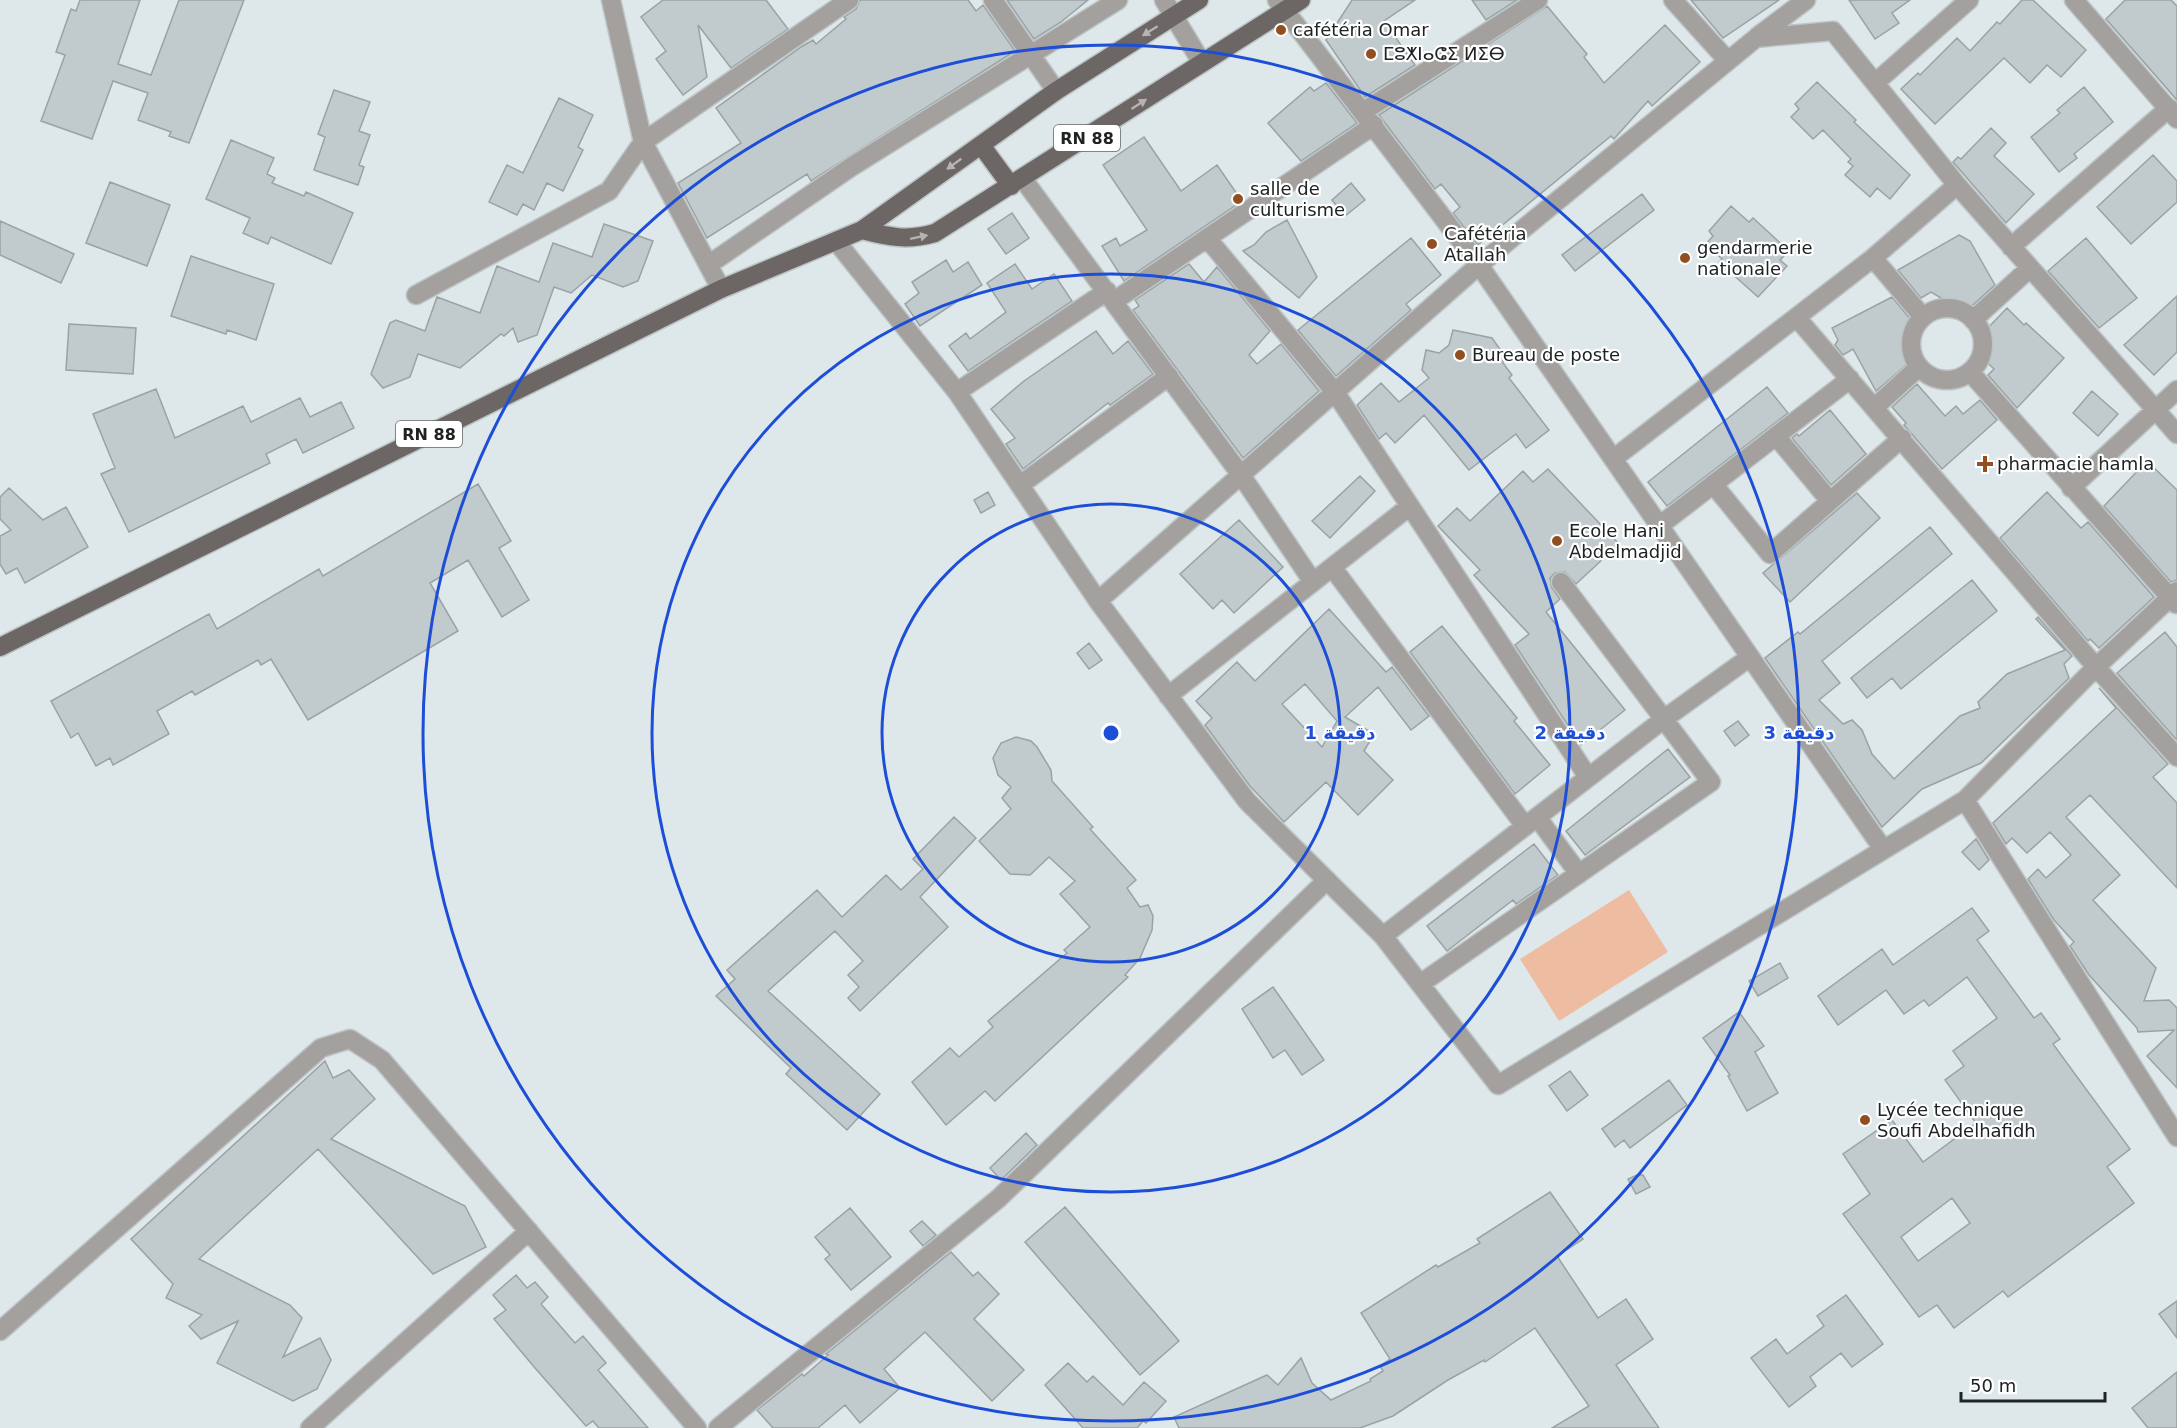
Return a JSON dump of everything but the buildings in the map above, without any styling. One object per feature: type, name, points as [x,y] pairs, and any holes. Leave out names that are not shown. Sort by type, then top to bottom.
[{"type":"main road","points":[[862,230],[1056,91],[1199,0]]},
{"type":"main road","name":"RN 88","points":[[0,647],[721,289],[862,230],[893,238],[914,239],[934,233],[1202,63],[1280,5],[1301,0]]},
{"type":"main road","points":[[981,145],[1017,182]]},
{"type":"street","points":[[611,0],[643,142],[721,289]]},
{"type":"street","points":[[416,295],[609,191],[643,142],[849,0]]},
{"type":"street","points":[[993,0],[1056,91]]},
{"type":"street","points":[[708,265],[851,167],[1118,0]]},
{"type":"street","points":[[1164,0],[1202,63]]},
{"type":"street","points":[[957,392],[1207,238],[1369,118],[1538,0]]},
{"type":"street","points":[[1673,0],[1728,62]]},
{"type":"street","points":[[1098,601],[1479,265],[1756,38],[1806,0]]},
{"type":"street","points":[[1875,83],[1969,0]]},
{"type":"street","points":[[2011,247],[2173,113],[2074,0]]},
{"type":"street","points":[[1280,5],[1369,118],[1479,265],[1883,849]]},
{"type":"street","points":[[1756,38],[1833,31],[1957,185],[2177,434]]},
{"type":"street","points":[[1017,182],[1111,296],[1241,476],[1313,582]]},
{"type":"street","points":[[1613,459],[1873,258],[1957,185]]},
{"type":"street","points":[[1207,238],[1335,392],[1588,777]]},
{"type":"street","points":[[836,241],[957,392],[1098,601],[1247,801],[1383,936],[1498,1085],[1965,800],[2096,667],[2174,597],[2071,488],[1970,372]]},
{"type":"street","points":[[1873,258],[1923,317]]},
{"type":"street","points":[[1973,320],[2030,268]]},
{"type":"street","points":[[1952,308],[1962,311],[1973,320],[1982,334],[1983,344],[1982,355],[1970,372],[1953,380],[1943,380],[1926,374],[1919,367],[1911,349],[1915,327],[1923,317],[1931,312],[1952,308]]},
{"type":"street","points":[[1797,318],[2096,667],[2177,757]]},
{"type":"street","points":[[1875,407],[1919,367]]},
{"type":"street","points":[[1020,485],[1169,376]]},
{"type":"street","points":[[1659,526],[1850,379]]},
{"type":"street","points":[[2071,488],[2177,390]]},
{"type":"street","points":[[1776,436],[1830,501]]},
{"type":"street","points":[[1713,484],[1770,554],[1902,438]]},
{"type":"street","points":[[1168,696],[1410,506]]},
{"type":"street","points":[[1332,567],[1531,822],[1579,874]]},
{"type":"street","points":[[1420,984],[1711,782],[1561,582]]},
{"type":"street","points":[[1383,936],[1664,719],[1750,657]]},
{"type":"street","points":[[1965,800],[2177,1137]]},
{"type":"street","points":[[718,1428],[999,1198],[1327,880]]},
{"type":"street","points":[[0,1331],[321,1048],[350,1039],[382,1060],[697,1428]]},
{"type":"street","points":[[310,1428],[529,1232]]},
{"type":"shaded area","points":[[1629,890],[1668,952],[1559,1021],[1520,959]]},
{"type":"place","name":"cafétéria Omar","points":[[1281,30]]},
{"type":"place","name":"ⵎⵓⵅⵏⴰⵛⵉ ⵍⵉⴱ","points":[[1371,54]]},
{"type":"place","name":"salle de culturisme","points":[[1238,199]]},
{"type":"place","name":"Cafétéria Atallah","points":[[1432,244]]},
{"type":"place","name":"gendarmerie nationale","points":[[1685,258]]},
{"type":"place","name":"Bureau de poste","points":[[1460,355]]},
{"type":"place","name":"pharmacie hamla","points":[[1985,464]]},
{"type":"place","name":"Ecole Hani Abdelmadjid","points":[[1557,541]]},
{"type":"place","name":"Lycée technique Soufi Abdelhafidh","points":[[1865,1120]]}]
